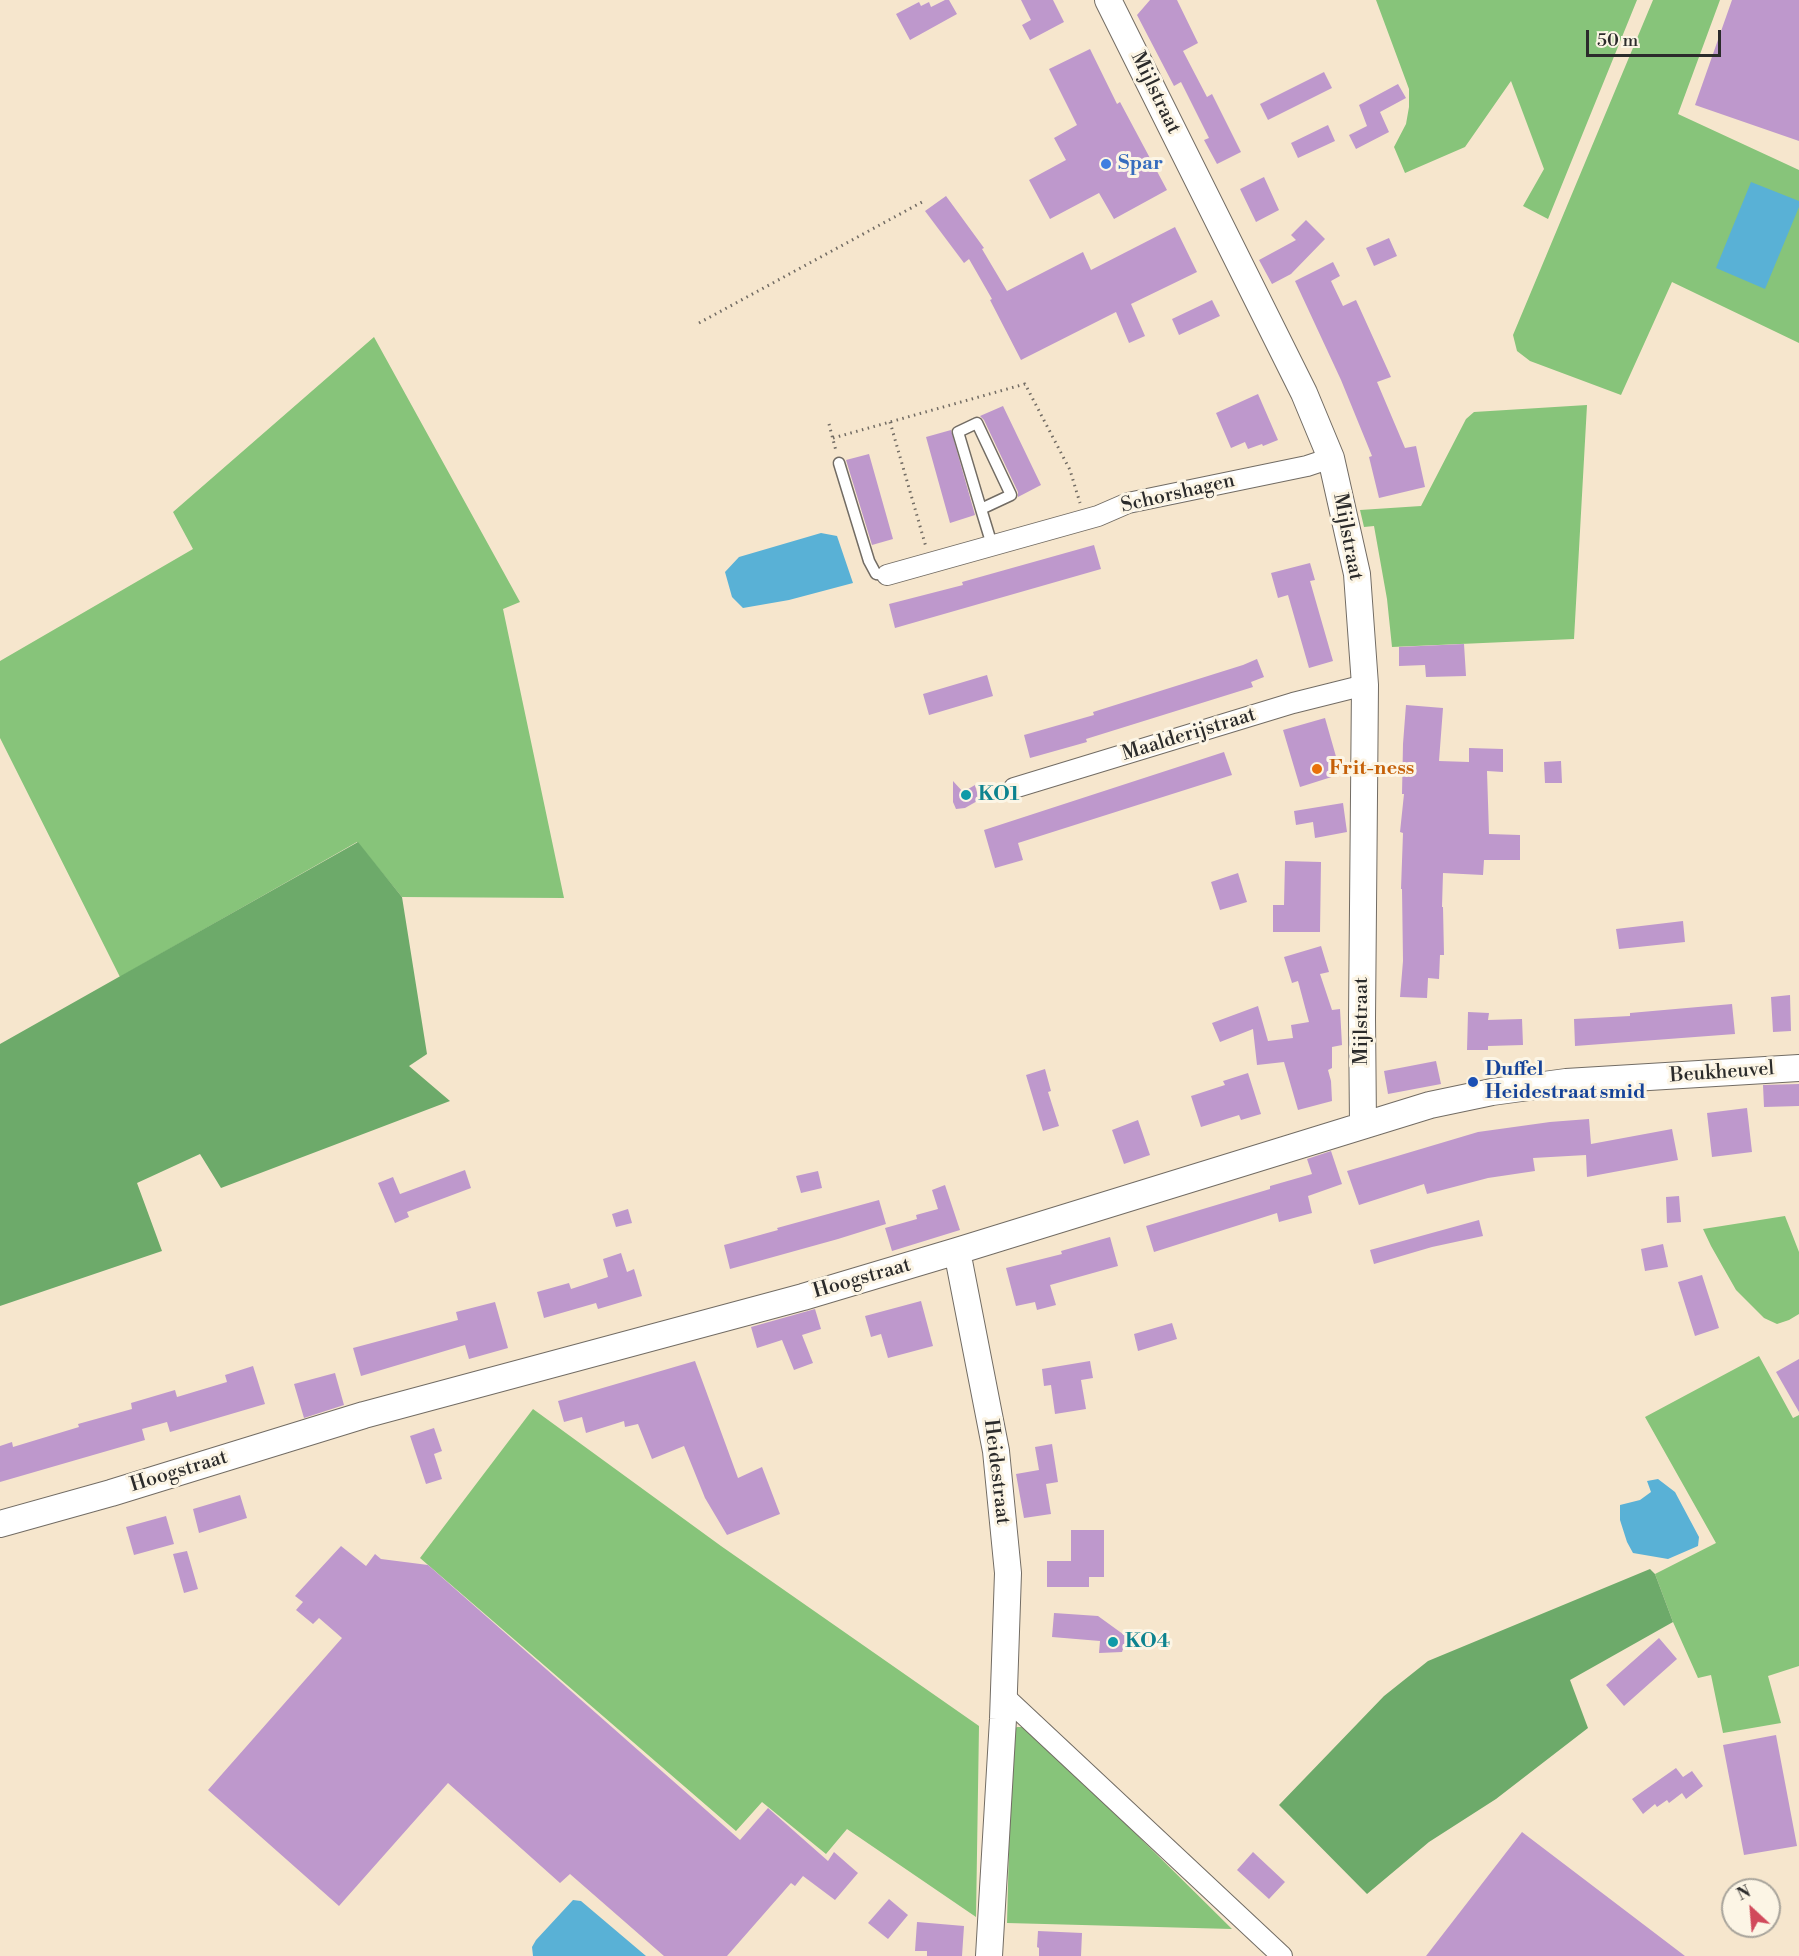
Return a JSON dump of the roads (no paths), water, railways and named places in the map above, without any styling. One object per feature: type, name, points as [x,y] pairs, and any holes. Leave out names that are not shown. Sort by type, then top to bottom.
[{"type":"street","name":"Mijlstraat","points":[[1113,2],[1304,393],[1331,458],[1357,574],[1365,685],[1363,1125]]},
{"type":"street","name":"Schorshagen","points":[[887,575],[1098,516],[1128,503],[1307,466],[1331,458]]},
{"type":"street","name":"Maalderijstraat","points":[[1014,788],[1281,706],[1365,685]]},
{"type":"street","name":"Beukheuvel","points":[[1363,1125],[1430,1105],[1525,1087],[1566,1082],[1799,1068]]},
{"type":"street","name":"Hoogstraat","points":[[0,1524],[111,1493],[356,1412],[803,1297],[1363,1125]]},
{"type":"street","name":"Heidestraat","points":[[957,1251],[996,1451],[1008,1573],[990,1956]]},
{"type":"street","points":[[1004,1696],[1282,1956]]},
{"type":"lane","points":[[981,509],[1011,495],[976,423],[958,432],[981,509],[992,545]]},
{"type":"lane","name":"Schorshagen","points":[[839,463],[869,561],[876,574],[887,575]]},
{"type":"water","points":[[1751,182],[1799,201],[1799,207],[1765,289],[1716,268]]},
{"type":"water","points":[[821,533],[837,536],[853,583],[789,600],[743,608],[732,597],[725,572],[739,557]]},
{"type":"water","points":[[1658,1479],[1675,1492],[1699,1537],[1698,1546],[1668,1559],[1633,1553],[1620,1520],[1620,1505],[1640,1500],[1651,1492],[1647,1481]]},
{"type":"water","points":[[573,1900],[581,1901],[646,1956],[533,1956],[532,1947],[536,1940]]},
{"type":"place","name":"Spar","points":[[1106,164]]},
{"type":"place","name":"Frit-ness","points":[[1317,769]]},
{"type":"place","name":"KO1","points":[[966,795]]},
{"type":"place","name":"Duffel Heidestraat smid","points":[[1473,1082]]},
{"type":"place","name":"KO4","points":[[1113,1642]]}]
